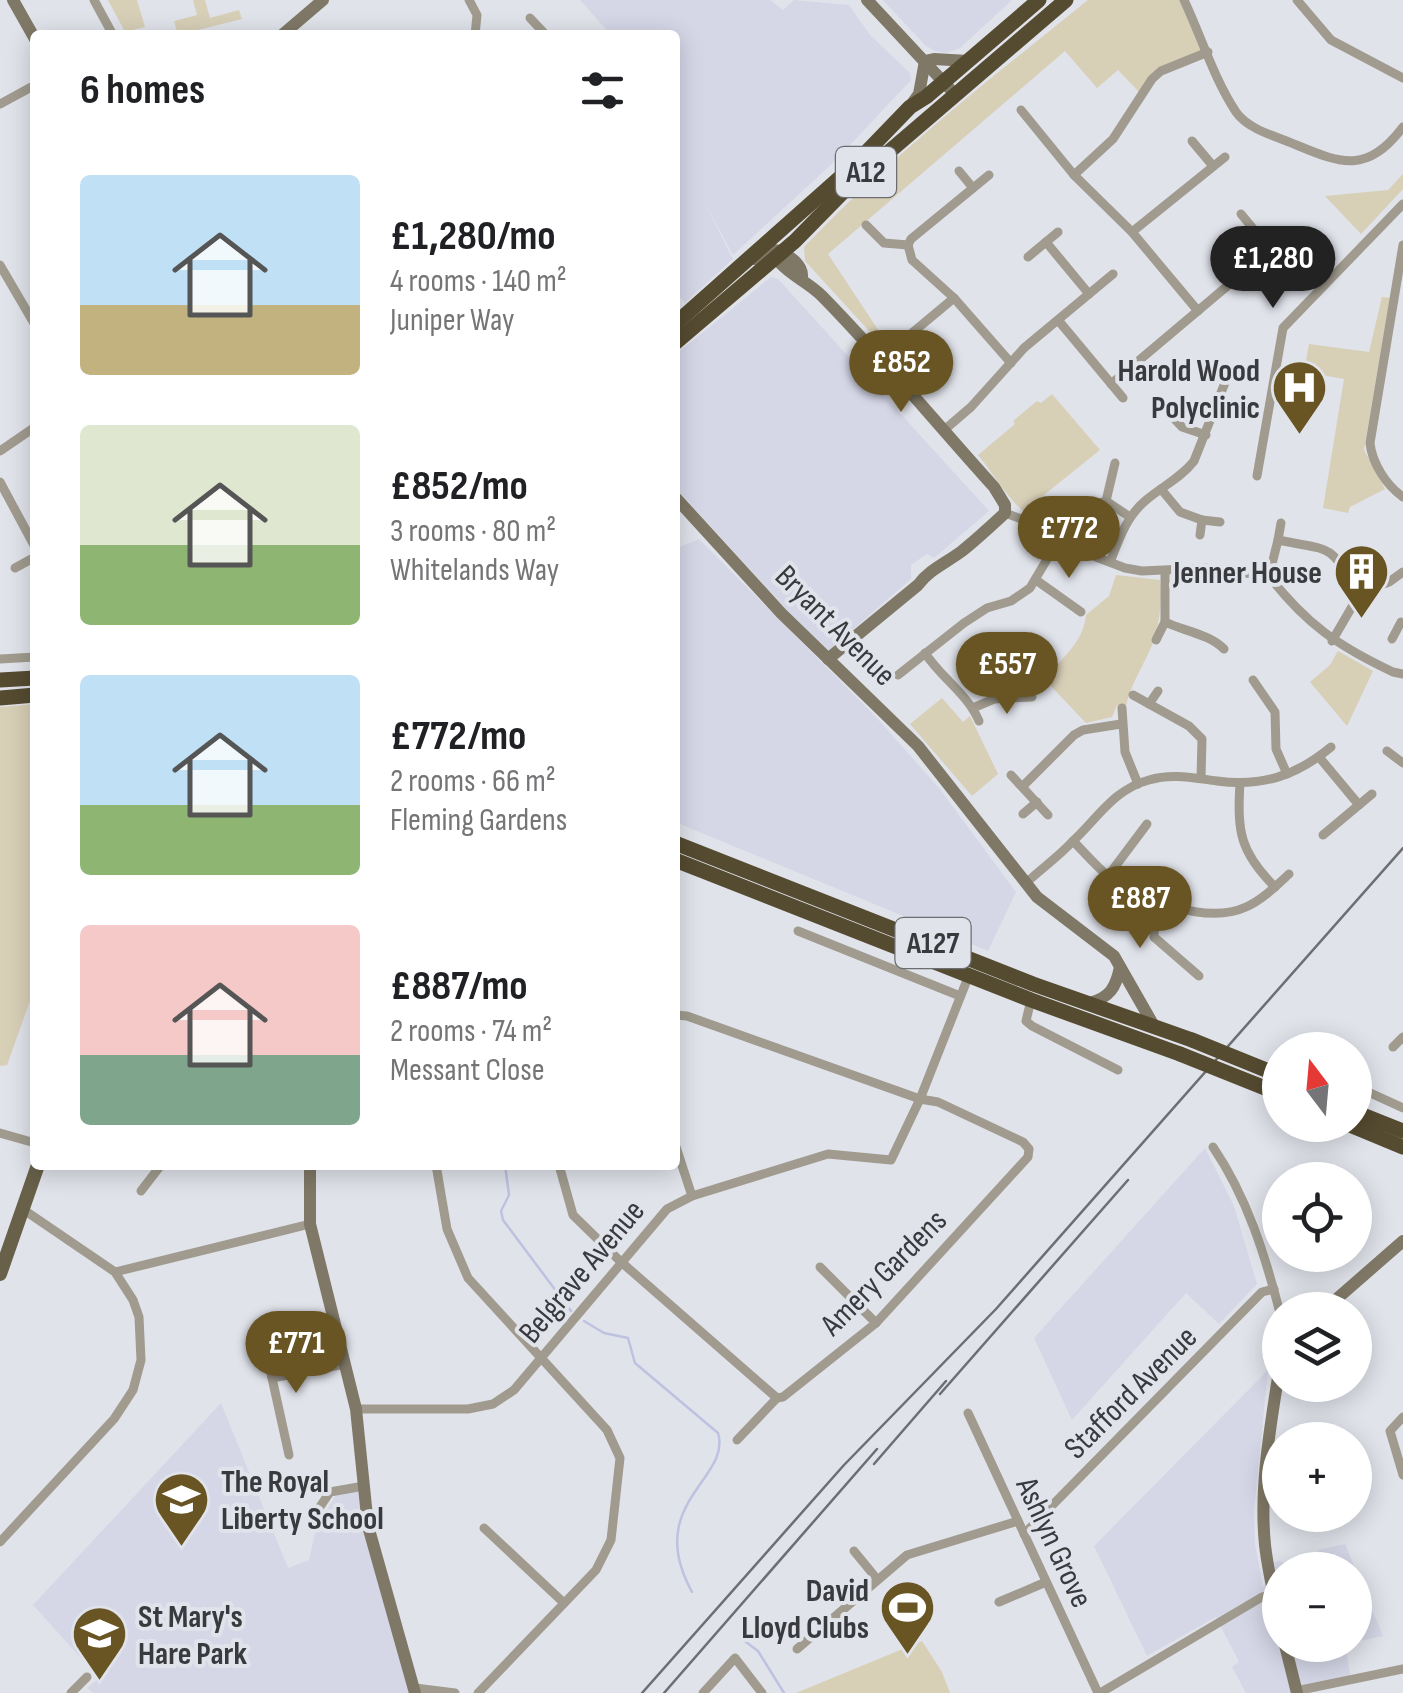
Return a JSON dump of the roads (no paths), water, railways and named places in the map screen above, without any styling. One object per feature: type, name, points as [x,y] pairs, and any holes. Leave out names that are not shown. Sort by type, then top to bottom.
[{"type":"highway","name":"A12","points":[[680,320],[854,165],[910,107],[1039,0]]},
{"type":"highway","name":"A12","points":[[680,339],[781,252],[848,186],[1066,0]]},
{"type":"highway","points":[[778,232],[781,252]]},
{"type":"highway","points":[[0,680],[30,682]]},
{"type":"highway","points":[[0,698],[30,684]]},
{"type":"highway","name":"A127","points":[[680,845],[1262,1068]]},
{"type":"highway","name":"A127","points":[[680,862],[1262,1087]]},
{"type":"highway","points":[[1372,1118],[1402,1128]]},
{"type":"highway","points":[[1372,1134],[1403,1147]]},
{"type":"main road","points":[[0,1274],[36,1170]]},
{"type":"street","points":[[13,0],[30,31]]},
{"type":"street","points":[[94,0],[110,30]]},
{"type":"street","points":[[288,30],[324,0]]},
{"type":"street","points":[[866,0],[956,96]]},
{"type":"street","points":[[1184,0],[1239,116],[1256,128],[1323,158],[1345,163],[1379,153],[1403,128]]},
{"type":"street","points":[[1296,0],[1330,40],[1403,78]]},
{"type":"street","points":[[475,2],[476,30]]},
{"type":"street","points":[[530,18],[541,30]]},
{"type":"street","points":[[1074,175],[1113,139],[1152,79],[1161,71],[1208,52]]},
{"type":"street","points":[[925,62],[934,58],[968,61]]},
{"type":"street","points":[[910,107],[919,94],[925,62]]},
{"type":"street","points":[[0,104],[30,88]]},
{"type":"street","points":[[1020,110],[1198,311]]},
{"type":"street","points":[[1192,141],[1213,166]]},
{"type":"street","points":[[1132,232],[1225,157]]},
{"type":"street","points":[[959,171],[973,188]]},
{"type":"street","points":[[866,225],[884,242],[908,245],[989,176]]},
{"type":"street","points":[[1257,476],[1283,328],[1403,204]]},
{"type":"street","points":[[1241,214],[1283,265]]},
{"type":"street","points":[[1028,257],[1058,232]]},
{"type":"street","points":[[1046,242],[1089,294]]},
{"type":"street","points":[[908,245],[912,260],[954,298],[1010,363]]},
{"type":"street","points":[[1403,245],[1370,443],[1372,458],[1403,497]]},
{"type":"street","name":"A12","points":[[749,258],[761,260],[773,250],[781,252]]},
{"type":"street","points":[[1111,384],[1270,250]]},
{"type":"street","points":[[781,252],[780,263],[792,276],[802,277],[1001,495],[1005,513]]},
{"type":"street","points":[[0,266],[30,317]]},
{"type":"street","points":[[944,430],[971,408],[1010,363],[1113,274]]},
{"type":"street","points":[[900,342],[954,298]]},
{"type":"street","points":[[1058,320],[1123,398]]},
{"type":"street","points":[[1110,562],[1130,517],[1185,473],[1206,435],[1228,374]]},
{"type":"street","points":[[1167,411],[1176,422],[1206,435]]},
{"type":"street","points":[[0,451],[30,430]]},
{"type":"street","points":[[1106,500],[1116,464]]},
{"type":"street","points":[[0,482],[30,537]]},
{"type":"street","points":[[1161,489],[1180,512],[1220,522]]},
{"type":"street","points":[[1106,500],[1130,517]]},
{"type":"street","points":[[1080,513],[1106,500]]},
{"type":"street","name":"Bryant Avenue","points":[[680,501],[828,660],[918,746],[1026,883],[1061,917],[1108,949],[1154,1026]]},
{"type":"street","points":[[1005,513],[1062,534],[1110,562],[1134,570],[1205,568],[1269,576]]},
{"type":"street","points":[[828,660],[918,585],[928,571],[961,552],[1005,513]]},
{"type":"street","points":[[1200,535],[1202,520]]},
{"type":"street","points":[[1281,523],[1269,576],[1278,590],[1332,641],[1403,674]]},
{"type":"street","points":[[898,675],[964,622],[987,608],[1020,596],[1036,580],[1062,534]]},
{"type":"street","points":[[1278,540],[1314,544],[1331,551],[1360,592]]},
{"type":"street","points":[[15,568],[30,560]]},
{"type":"street","points":[[1156,640],[1165,622],[1164,571]]},
{"type":"street","points":[[1332,641],[1360,592],[1390,582],[1403,572]]},
{"type":"street","points":[[1036,580],[1081,612]]},
{"type":"street","points":[[1165,622],[1215,640],[1224,648]]},
{"type":"street","points":[[925,654],[936,670],[963,693],[979,721]]},
{"type":"street","points":[[0,659],[30,656]]},
{"type":"street","points":[[1253,680],[1275,712],[1276,749],[1287,774]]},
{"type":"street","points":[[1148,704],[1158,691]]},
{"type":"street","points":[[1133,695],[1189,726],[1202,740],[1202,778]]},
{"type":"street","points":[[973,708],[994,700],[1032,697]]},
{"type":"street","points":[[1122,708],[1125,752],[1138,784]]},
{"type":"street","points":[[1023,786],[1074,735],[1121,724]]},
{"type":"street","points":[[1026,883],[1074,842],[1116,797],[1138,784],[1176,775],[1240,783],[1274,780],[1330,748]]},
{"type":"street","points":[[1387,752],[1403,763]]},
{"type":"street","points":[[1319,757],[1358,805]]},
{"type":"street","points":[[1010,775],[1048,815]]},
{"type":"street","points":[[1240,783],[1243,843],[1252,862],[1275,887]]},
{"type":"street","points":[[1323,835],[1372,794]]},
{"type":"street","points":[[1023,814],[1037,802]]},
{"type":"street","points":[[1108,876],[1147,824]]},
{"type":"street","points":[[1074,842],[1108,876],[1190,911],[1222,914],[1248,906],[1289,874]]},
{"type":"street","points":[[1162,902],[1154,934],[1163,948],[1199,976]]},
{"type":"street","points":[[798,930],[960,996]]},
{"type":"street","points":[[1142,936],[1154,934]]},
{"type":"street","points":[[1090,1003],[1109,995],[1120,966]]},
{"type":"street","points":[[1179,976],[1188,966]]},
{"type":"street","name":"Belgrave Avenue","points":[[356,1409],[468,1409],[492,1404],[514,1390],[667,1209],[692,1196],[828,1154],[890,1160],[920,1099],[968,976]]},
{"type":"street","points":[[1031,1000],[1026,1020],[1032,1026],[1118,1070]]},
{"type":"street","points":[[680,1015],[920,1099]]},
{"type":"street","points":[[1393,1047],[1403,1037]]},
{"type":"street","points":[[1372,1094],[1403,1108]]},
{"type":"street","name":"Amery Gardens","points":[[736,1440],[777,1398],[876,1323],[1028,1157],[1029,1149],[1023,1142],[952,1108],[920,1099]]},
{"type":"street","points":[[0,1133],[30,1142]]},
{"type":"street","points":[[1213,1147],[1238,1189],[1275,1292]]},
{"type":"street","points":[[680,1159],[692,1196]]},
{"type":"street","points":[[140,1191],[158,1170]]},
{"type":"street","points":[[310,1170],[310,1224],[356,1409],[368,1526],[415,1690],[455,1693]]},
{"type":"street","points":[[437,1170],[447,1229],[468,1278],[607,1430],[620,1458],[610,1540],[596,1570],[478,1693]]},
{"type":"street","points":[[560,1170],[572,1215],[777,1398]]},
{"type":"street","points":[[0,1542],[114,1420],[133,1390],[141,1360],[142,1333],[133,1300],[114,1272],[24,1210]]},
{"type":"street","points":[[114,1272],[310,1224]]},
{"type":"street","points":[[1345,1292],[1403,1241]]},
{"type":"street","points":[[820,1266],[876,1323]]},
{"type":"street","name":"Stafford Avenue","points":[[1024,1534],[1262,1292],[1274,1289]]},
{"type":"street","points":[[262,1336],[289,1455]]},
{"type":"street","points":[[272,1378],[345,1364]]},
{"type":"street","points":[[1268,1552],[1264,1523],[1275,1402]]},
{"type":"street","name":"Ashlyn Grove","points":[[968,1413],[1099,1693]]},
{"type":"street","points":[[1403,1417],[1390,1431],[1403,1474]]},
{"type":"street","points":[[313,1518],[330,1492],[364,1486]]},
{"type":"street","points":[[797,1649],[908,1555],[1018,1521]]},
{"type":"street","points":[[484,1528],[564,1603]]},
{"type":"street","points":[[854,1552],[877,1579]]},
{"type":"street","points":[[998,1602],[1046,1582]]},
{"type":"street","points":[[1099,1693],[1262,1597]]},
{"type":"street","points":[[703,1693],[736,1658],[762,1693]]},
{"type":"street","points":[[1289,1662],[1296,1692],[1403,1669]]},
{"type":"street","points":[[71,1693],[86,1677]]},
{"type":"waterway","points":[[506,1170],[509,1195],[501,1211],[503,1220],[571,1311]]},
{"type":"waterway","points":[[584,1321],[604,1333],[628,1338],[635,1363],[718,1433],[719,1449],[713,1465],[682,1515],[677,1536],[680,1562],[692,1592]]},
{"type":"waterway","points":[[742,1639],[758,1651],[784,1693]]},
{"type":"railway","points":[[642,1693],[844,1465],[996,1309],[1403,848]]},
{"type":"railway","points":[[940,1394],[1128,1180]]},
{"type":"railway","points":[[874,1464],[946,1381]]},
{"type":"railway","points":[[664,1693],[877,1449]]},
{"type":"place","name":"Harold Wood Polyclinic","points":[[1299,437]]},
{"type":"place","name":"Jenner House","points":[[1361,621]]},
{"type":"place","name":"The Royal Liberty School","points":[[182,1548]]},
{"type":"place","name":"David Lloyd Clubs","points":[[908,1657]]},
{"type":"place","name":"St Mary's Hare Park","points":[[99,1683]]}]
